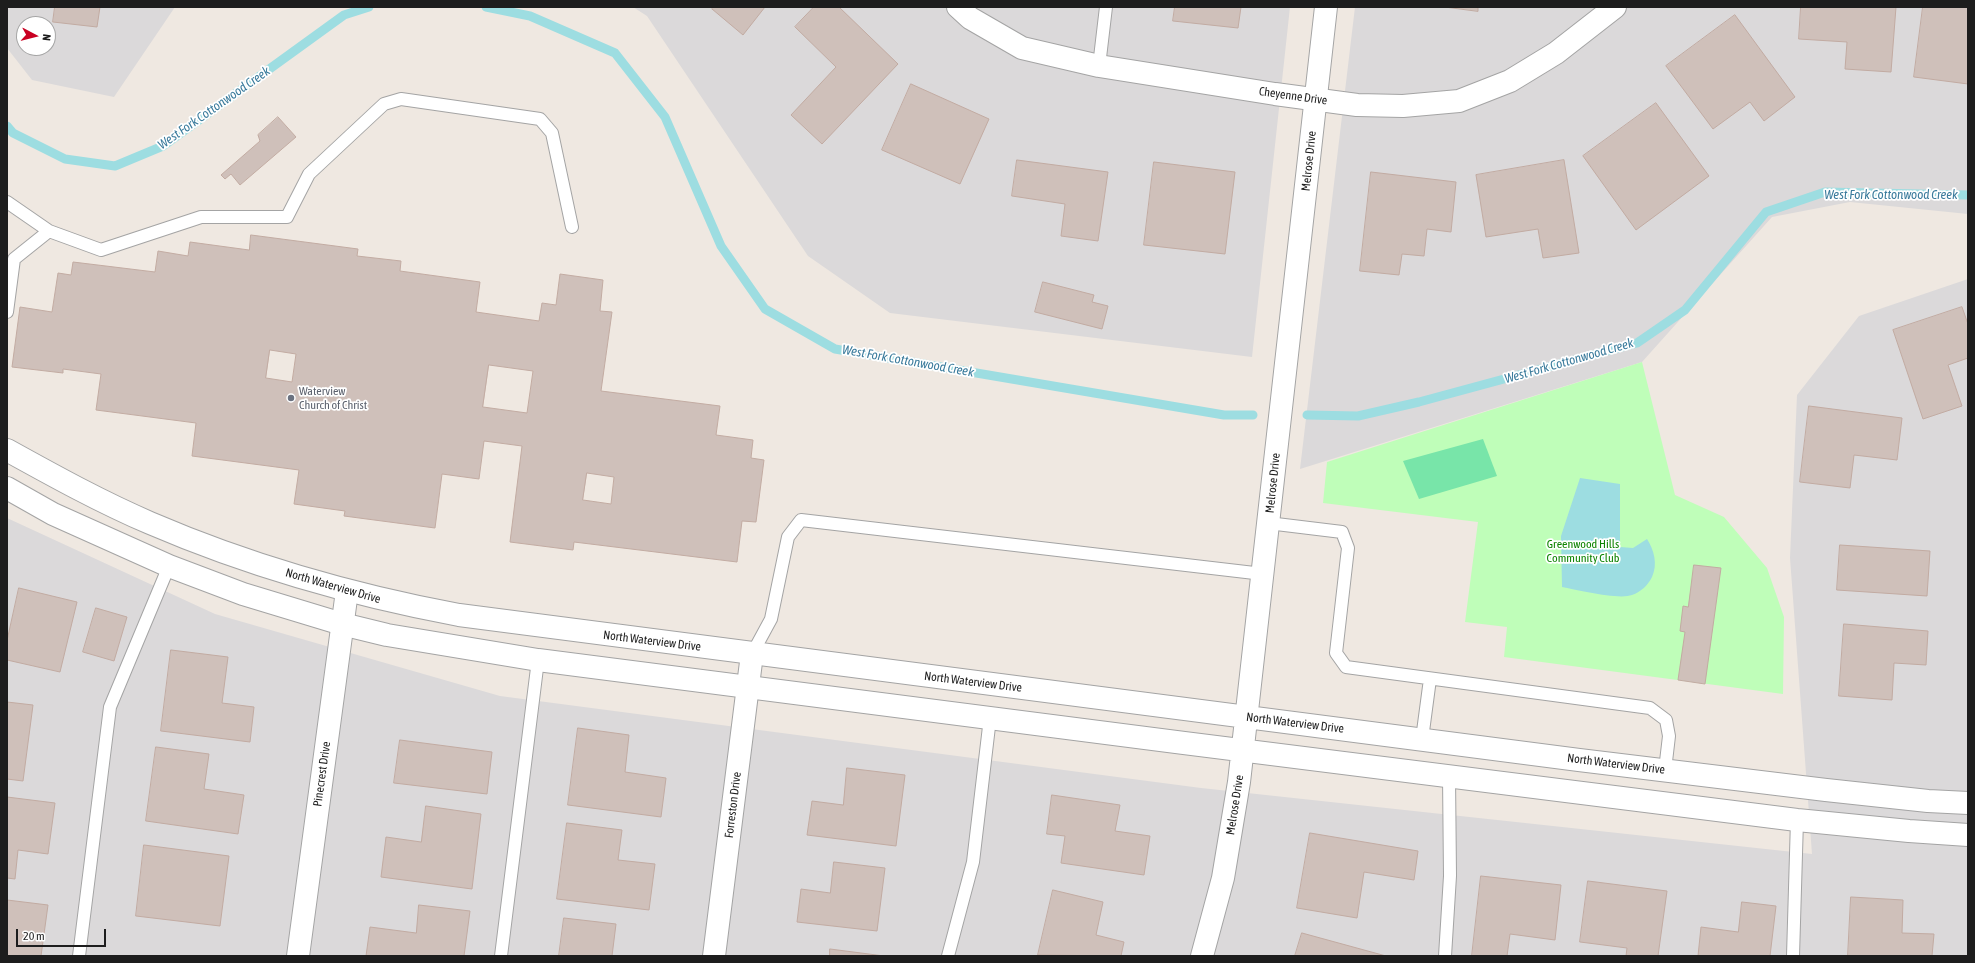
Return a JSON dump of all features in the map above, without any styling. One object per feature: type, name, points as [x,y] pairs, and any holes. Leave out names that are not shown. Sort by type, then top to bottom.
[{"type":"street","name":"Cheyenne Drive","points":[[958,7],[970,18],[1022,48],[1099,66],[1357,105],[1403,106],[1459,101],[1510,81],[1556,53],[1615,7]]},
{"type":"street","name":"Melrose Drive","points":[[1202,956],[1222,878],[1243,750],[1326,7]]},
{"type":"street","name":"North Waterview Drive","points":[[7,450],[70,485],[150,523],[252,563],[347,591],[391,602],[459,615],[752,654],[1665,770],[1826,790],[1928,801],[1968,803]]},
{"type":"street","points":[[7,488],[53,514],[169,566],[243,594],[342,624],[387,635],[538,660],[990,718],[1797,820],[1968,835]]},
{"type":"street","name":"Pinecrest Drive","points":[[298,956],[347,591]]},
{"type":"street","name":"Forreston Drive","points":[[714,956],[752,654]]},
{"type":"lane","points":[[1099,66],[1106,7]]},
{"type":"lane","points":[[7,202],[49,231],[101,250],[201,217],[287,217],[309,174],[384,104],[401,99],[540,119],[552,133],[572,227]]},
{"type":"lane","points":[[7,312],[10,258],[49,231]]},
{"type":"lane","points":[[752,654],[771,619],[788,537],[801,520],[1263,574]]},
{"type":"lane","points":[[1268,523],[1342,532],[1348,548],[1336,653],[1346,667],[1650,708],[1666,720],[1669,736],[1665,770]]},
{"type":"lane","points":[[79,956],[110,707],[169,566]]},
{"type":"lane","points":[[501,956],[538,660]]},
{"type":"lane","points":[[1422,739],[1430,679]]},
{"type":"lane","points":[[948,956],[973,862],[990,718]]},
{"type":"lane","points":[[1445,956],[1450,876],[1450,776]]},
{"type":"lane","points":[[1793,956],[1797,820]]},
{"type":"shaded area","points":[[7,7],[175,7],[114,97],[32,80],[7,48]]},
{"type":"shaded area","points":[[633,7],[1290,7],[1252,357],[890,313],[808,256],[647,16]]},
{"type":"shaded area","points":[[1355,7],[1968,7],[1968,214],[1850,202],[1772,217],[1642,362],[1300,469]]},
{"type":"shaded area","points":[[1968,279],[1968,956],[7,956],[7,518],[215,614],[500,696],[1201,788],[1812,854],[1790,558],[1797,395],[1859,316]]},
{"type":"green space","name":"Greenwood Hills Community Club","points":[[1642,362],[1675,495],[1724,517],[1767,568],[1784,617],[1783,694],[1504,657],[1507,627],[1465,622],[1478,522],[1323,503],[1327,462]]},
{"type":"green space","points":[[1483,439],[1497,476],[1419,499],[1403,461]]},
{"type":"water","points":[[1580,478],[1620,484],[1620,547],[1633,548],[1647,539],[1649,543],[1655,562],[1654,572],[1646,585],[1635,594],[1618,596],[1562,587],[1561,536]]},
{"type":"building","points":[[55,7],[100,7],[97,27],[56,22],[56,16],[54,16]]},
{"type":"building","points":[[714,7],[765,7],[743,35],[712,9]]},
{"type":"building","points":[[814,7],[839,7],[898,64],[822,144],[791,115],[836,67],[795,27]]},
{"type":"building","points":[[1175,7],[1241,7],[1238,28],[1173,21]]},
{"type":"building","points":[[1445,7],[1478,7],[1478,11]]},
{"type":"building","points":[[1801,7],[1896,7],[1891,72],[1845,69],[1847,42],[1799,39]]},
{"type":"building","points":[[1923,7],[1968,7],[1968,84],[1914,77]]},
{"type":"building","points":[[1735,15],[1795,97],[1764,121],[1750,102],[1713,129],[1666,66]]},
{"type":"building","points":[[911,84],[989,119],[960,184],[882,150]]},
{"type":"building","points":[[1656,103],[1709,176],[1636,230],[1583,156]]},
{"type":"building","points":[[278,117],[296,137],[240,185],[231,174],[225,179],[221,175],[260,141],[258,135]]},
{"type":"building","points":[[1017,160],[1108,172],[1098,241],[1061,236],[1065,204],[1012,196]]},
{"type":"building","points":[[1564,160],[1579,253],[1543,258],[1538,229],[1486,237],[1476,175]]},
{"type":"building","points":[[1154,162],[1235,172],[1225,254],[1144,245]]},
{"type":"building","points":[[1371,172],[1456,182],[1451,232],[1427,229],[1424,256],[1402,254],[1399,275],[1360,271]]},
{"type":"building","name":"Waterview Church of Christ","points":[[251,235],[358,249],[357,256],[401,261],[400,271],[480,282],[476,312],[539,321],[542,303],[556,305],[560,274],[603,280],[600,311],[612,312],[601,391],[720,406],[716,435],[753,440],[751,458],[764,460],[756,522],[742,521],[737,562],[574,542],[573,550],[510,542],[522,446],[484,441],[479,479],[442,474],[435,528],[344,516],[345,511],[294,504],[299,470],[192,456],[196,423],[96,410],[101,374],[63,369],[63,373],[12,367],[20,307],[52,312],[58,273],[71,275],[73,262],[155,272],[158,251],[188,256],[190,242],[249,250]],"holes":[[[270,350],[296,354],[292,382],[266,378]],[[489,365],[533,371],[527,413],[483,407]],[[587,473],[614,477],[611,504],[583,500]]]},
{"type":"building","points":[[1043,282],[1094,295],[1092,302],[1108,306],[1102,329],[1035,312]]},
{"type":"building","points":[[1962,307],[1968,324],[1968,358],[1948,365],[1962,406],[1923,419],[1893,330]]},
{"type":"building","points":[[1809,406],[1902,418],[1897,460],[1854,455],[1850,488],[1800,482]]},
{"type":"building","points":[[1840,545],[1930,551],[1927,596],[1837,590]]},
{"type":"building","points":[[1694,565],[1721,568],[1705,684],[1678,680],[1685,632],[1680,631],[1683,606],[1688,607]]},
{"type":"building","points":[[19,588],[77,602],[60,672],[7,660],[7,641]]},
{"type":"building","points":[[96,608],[127,617],[114,661],[83,652]]},
{"type":"building","points":[[1844,624],[1928,631],[1926,665],[1894,663],[1892,700],[1839,696]]},
{"type":"building","points":[[171,650],[228,657],[222,703],[254,707],[250,742],[161,731]]},
{"type":"building","points":[[7,702],[33,705],[23,781],[7,779]]},
{"type":"building","points":[[578,728],[629,735],[625,772],[666,778],[661,817],[568,805]]},
{"type":"building","points":[[400,740],[492,752],[487,794],[394,783]]},
{"type":"building","points":[[156,747],[209,754],[204,789],[244,795],[238,834],[146,821]]},
{"type":"building","points":[[847,768],[905,775],[896,846],[807,835],[812,801],[843,805]]},
{"type":"building","points":[[1052,795],[1120,805],[1115,831],[1150,836],[1144,875],[1061,863],[1065,836],[1047,834]]},
{"type":"building","points":[[7,797],[55,803],[48,854],[18,850],[15,879],[7,878]]},
{"type":"building","points":[[426,806],[481,814],[472,889],[381,877],[386,837],[421,842]]},
{"type":"building","points":[[567,823],[622,830],[618,860],[655,864],[649,910],[557,899]]},
{"type":"building","points":[[1310,833],[1418,851],[1414,880],[1364,872],[1357,918],[1297,908]]},
{"type":"building","points":[[144,845],[229,856],[220,926],[136,916]]},
{"type":"building","points":[[834,862],[885,868],[877,931],[797,922],[801,889],[830,893]]},
{"type":"building","points":[[1481,876],[1561,885],[1555,940],[1510,934],[1507,956],[1472,956]]},
{"type":"building","points":[[1588,881],[1667,891],[1658,956],[1626,956],[1627,948],[1580,942]]},
{"type":"building","points":[[1053,890],[1103,902],[1096,935],[1124,942],[1121,956],[1038,955]]},
{"type":"building","points":[[1851,897],[1903,900],[1902,933],[1934,934],[1932,956],[1848,956]]},
{"type":"building","points":[[7,900],[48,905],[41,956],[7,956]]},
{"type":"building","points":[[1742,902],[1776,906],[1770,956],[1698,956],[1701,927],[1738,932]]},
{"type":"building","points":[[419,905],[470,911],[464,956],[366,956],[370,927],[416,933]]},
{"type":"building","points":[[564,918],[616,924],[612,956],[559,956]]},
{"type":"building","points":[[1302,933],[1386,956],[1295,956]]},
{"type":"building","points":[[830,949],[884,956],[830,956]]},
{"type":"waterway","name":"West Fork Cottonwood Creek","points":[[7,126],[13,133],[65,159],[115,166],[163,146],[344,15],[369,7]]},
{"type":"waterway","name":"West Fork Cottonwood Creek","points":[[486,7],[530,16],[615,53],[665,117],[721,246],[765,309],[835,349],[1224,415],[1253,415]]},
{"type":"waterway","name":"West Fork Cottonwood Creek","points":[[1307,415],[1358,416],[1419,402],[1637,343],[1685,310],[1766,212],[1825,192],[1968,195]]},
{"type":"place","name":"Waterview Church of Christ","points":[[291,398]]}]
